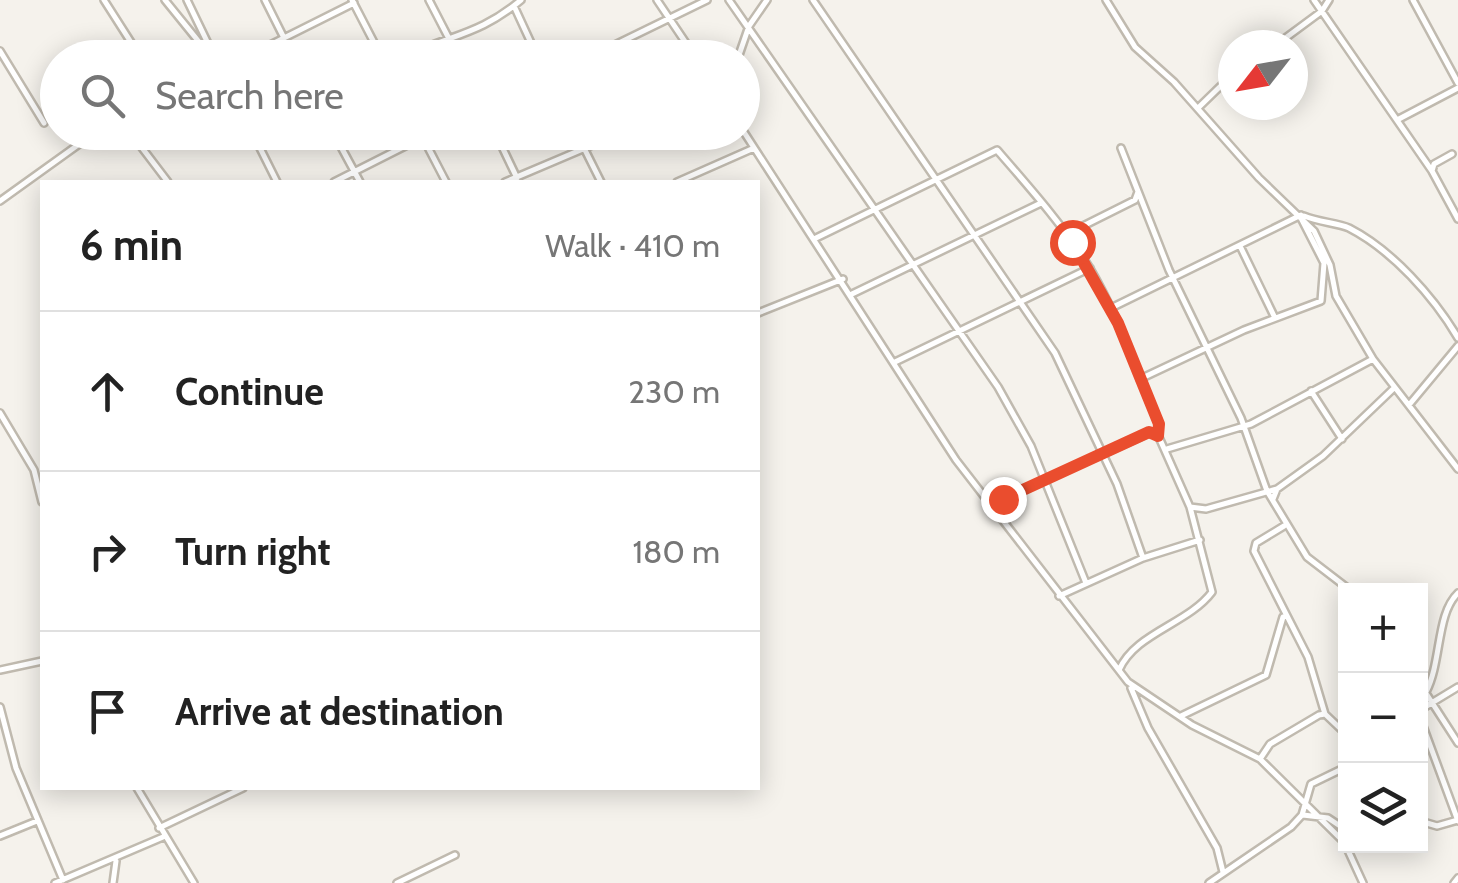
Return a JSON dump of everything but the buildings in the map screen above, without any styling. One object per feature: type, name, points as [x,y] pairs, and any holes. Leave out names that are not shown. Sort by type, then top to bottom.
[{"type":"street","points":[[104,0],[130,40]]},
{"type":"street","points":[[164,0],[198,40]]},
{"type":"street","points":[[265,0],[284,38]]},
{"type":"street","points":[[429,0],[448,38]]},
{"type":"street","points":[[444,40],[482,29],[521,0]]},
{"type":"street","points":[[657,0],[683,40]]},
{"type":"street","points":[[624,40],[707,0]]},
{"type":"street","points":[[729,0],[759,40]]},
{"type":"street","points":[[744,40],[767,0]]},
{"type":"street","points":[[813,0],[1062,364],[1144,558]]},
{"type":"street","points":[[1106,0],[1121,32],[1198,108],[1259,178],[1301,215],[1322,244],[1336,296],[1373,359],[1458,469]]},
{"type":"street","points":[[1314,0],[1432,172],[1458,219]]},
{"type":"street","points":[[1296,30],[1322,11],[1329,0]]},
{"type":"street","points":[[1397,120],[1458,85],[1413,0]]},
{"type":"street","points":[[189,1],[206,40]]},
{"type":"street","points":[[280,40],[353,2],[373,40]]},
{"type":"street","points":[[514,6],[530,40]]},
{"type":"street","points":[[760,42],[960,330],[1021,428],[1086,583]]},
{"type":"street","points":[[0,51],[40,117]]},
{"type":"street","points":[[1198,108],[1218,89]]},
{"type":"street","points":[[1121,148],[1243,427],[1267,492],[1307,557],[1341,583]]},
{"type":"street","points":[[816,238],[996,149],[1067,234],[1090,268],[1159,424],[1158,436]]},
{"type":"street","points":[[0,201],[71,150]]},
{"type":"street","points":[[144,150],[166,180]]},
{"type":"street","points":[[261,150],[276,180]]},
{"type":"street","points":[[342,150],[359,180]]},
{"type":"street","points":[[338,180],[395,150]]},
{"type":"street","points":[[430,150],[445,180]]},
{"type":"street","points":[[503,150],[516,178]]},
{"type":"street","points":[[510,180],[580,150]]},
{"type":"street","points":[[586,150],[599,180]]},
{"type":"street","points":[[682,180],[749,150]]},
{"type":"street","points":[[755,150],[816,238],[956,460],[1128,682],[1148,728],[1218,848],[1224,872]]},
{"type":"street","points":[[1432,172],[1434,164],[1452,154]]},
{"type":"street","points":[[1067,234],[1135,200],[1138,192]]},
{"type":"street","points":[[852,294],[1041,204]]},
{"type":"street","points":[[1140,379],[1206,347],[1316,305],[1322,298],[1324,263],[1301,215]]},
{"type":"street","points":[[1110,308],[1301,215],[1333,227],[1346,227],[1380,251],[1440,306],[1458,342],[1408,404]]},
{"type":"street","points":[[1240,246],[1275,318]]},
{"type":"street","points":[[895,362],[1090,268]]},
{"type":"street","points":[[760,312],[843,280]]},
{"type":"street","points":[[1167,449],[1243,427],[1373,359]]},
{"type":"street","points":[[1190,507],[1206,509],[1278,490],[1342,439],[1394,388]]},
{"type":"street","points":[[1311,391],[1342,439]]},
{"type":"street","points":[[0,413],[29,459],[40,495]]},
{"type":"street","points":[[992,504],[1149,432],[1158,436],[1190,507],[1213,586],[1210,596],[1132,651],[1119,670]]},
{"type":"street","points":[[1273,502],[1278,490]]},
{"type":"street","points":[[1286,524],[1256,543],[1254,552],[1308,656],[1325,714],[1338,726]]},
{"type":"street","points":[[1059,597],[1144,558],[1200,540]]},
{"type":"street","points":[[1428,687],[1440,660],[1447,605],[1458,592]]},
{"type":"street","points":[[1181,716],[1266,674],[1283,614]]},
{"type":"street","points":[[0,670],[40,660]]},
{"type":"street","points":[[1128,682],[1181,716],[1260,758],[1338,836]]},
{"type":"street","points":[[1428,705],[1458,687]]},
{"type":"street","points":[[1428,696],[1458,742]]},
{"type":"street","points":[[0,707],[16,768],[63,880]]},
{"type":"street","points":[[1260,758],[1270,744],[1325,714]]},
{"type":"street","points":[[1428,739],[1458,820],[1437,826],[1428,823]]},
{"type":"street","points":[[1211,883],[1278,837],[1302,815],[1311,784],[1338,771]]},
{"type":"street","points":[[138,790],[194,883]]},
{"type":"street","points":[[159,828],[238,790]]},
{"type":"street","points":[[1302,815],[1321,817],[1338,826]]},
{"type":"street","points":[[0,836],[37,821]]},
{"type":"street","points":[[55,883],[117,860],[163,837]]},
{"type":"street","points":[[1350,853],[1364,883]]},
{"type":"street","points":[[397,883],[455,854]]},
{"type":"street","points":[[113,883],[117,860]]},
{"type":"route","points":[[1003,499],[1149,432],[1158,436],[1159,424],[1118,323],[1072,242]]}]
